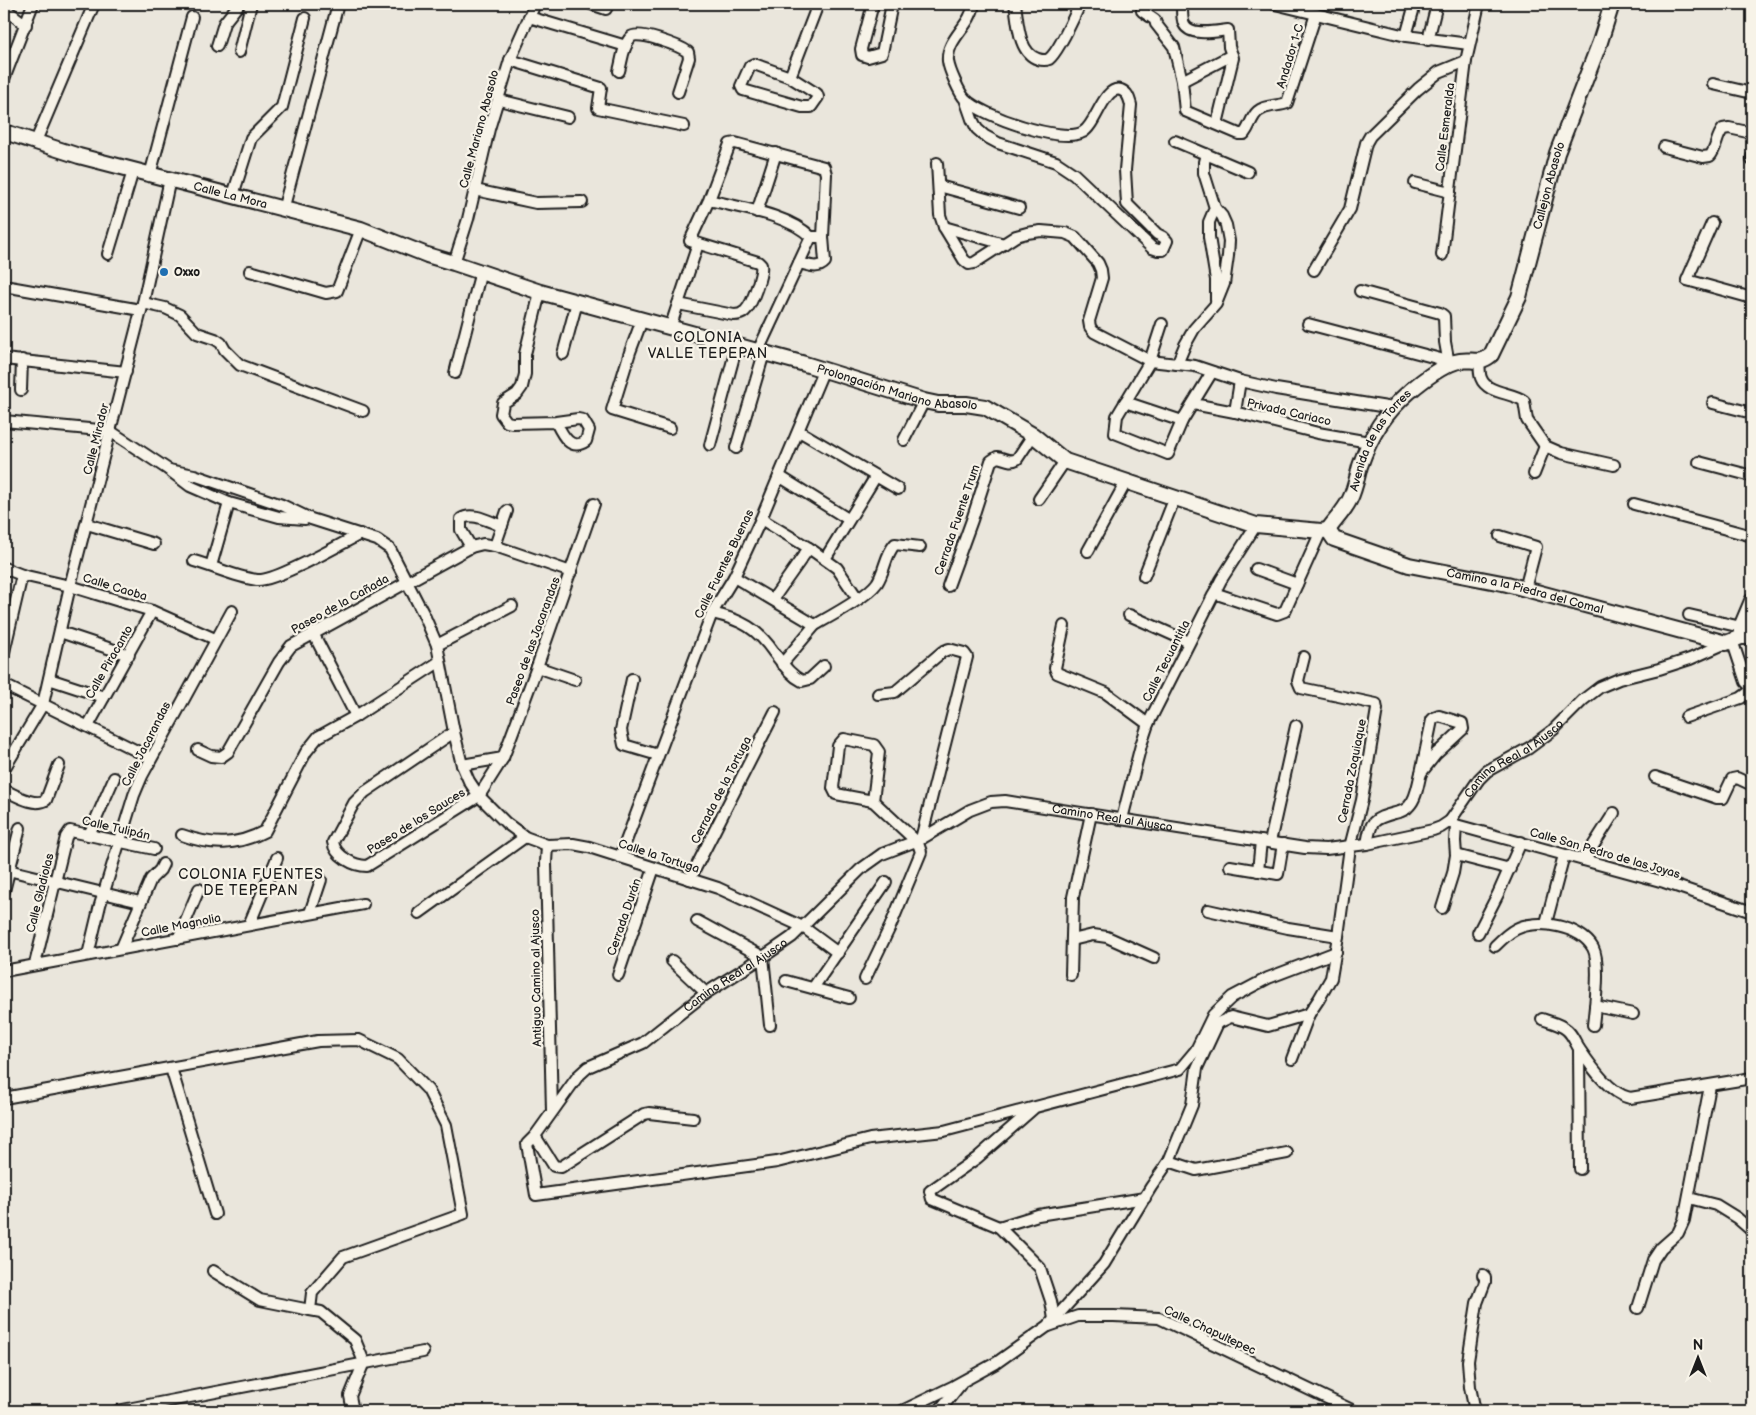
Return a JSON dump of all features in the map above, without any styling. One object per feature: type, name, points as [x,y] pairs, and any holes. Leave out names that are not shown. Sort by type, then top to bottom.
[{"type":"street","points":[[4,79],[33,4]]},
{"type":"street","points":[[36,141],[94,4]]},
{"type":"street","points":[[217,46],[224,23],[239,4]]},
{"type":"street","points":[[239,52],[251,4]]},
{"type":"street","points":[[283,210],[338,4]]},
{"type":"street","name":"Calle Mariano Abasolo","points":[[454,263],[475,190],[489,129],[510,60],[535,4]]},
{"type":"street","points":[[591,4],[606,9],[608,4]]},
{"type":"street","points":[[790,77],[818,4]]},
{"type":"street","points":[[873,4],[861,49],[862,55],[868,57],[882,53],[892,4]]},
{"type":"street","points":[[965,99],[987,114],[1017,125],[1060,136],[1074,136],[1085,132],[1111,92],[1117,89],[1124,91],[1129,96],[1131,105],[1124,170],[1128,204],[1157,234],[1167,241],[1166,246],[1163,250],[1152,248],[1074,174],[1056,162],[998,143],[985,136],[975,124],[948,63],[948,51],[969,20],[974,4]]},
{"type":"street","points":[[1016,4],[1022,41],[1026,51],[1033,58],[1043,61],[1049,59],[1057,49],[1080,4]]},
{"type":"street","name":"Andador 1-C","points":[[1142,4],[1142,11],[1155,20],[1174,47],[1182,81],[1185,110],[1239,134],[1244,134],[1248,130],[1254,115],[1262,109],[1288,103],[1316,14]]},
{"type":"street","points":[[1275,4],[1406,36],[1469,44]]},
{"type":"street","points":[[1406,36],[1415,4]]},
{"type":"street","points":[[1428,40],[1437,4]]},
{"type":"street","name":"Calle Esmeralda","points":[[1442,255],[1466,61],[1479,4]]},
{"type":"street","name":"Callejon Abasolo","points":[[1479,362],[1491,355],[1519,297],[1557,153],[1600,42],[1612,4]]},
{"type":"street","points":[[1182,7],[1184,24],[1190,29],[1201,32],[1228,30],[1229,47],[1233,58],[1217,124]]},
{"type":"street","points":[[4,8],[26,24]]},
{"type":"street","points":[[150,175],[192,17]]},
{"type":"street","points":[[529,17],[626,46]]},
{"type":"street","points":[[233,195],[251,138],[282,107],[305,18]]},
{"type":"street","points":[[619,71],[626,46],[631,37],[635,35],[644,35],[682,48],[688,52],[689,58],[678,92]]},
{"type":"street","points":[[1182,81],[1232,55]]},
{"type":"street","points":[[510,60],[601,88],[598,108],[684,126]]},
{"type":"street","points":[[1314,270],[1350,209],[1366,143],[1370,136],[1418,89],[1439,72],[1466,61]]},
{"type":"street","points":[[754,64],[790,77],[817,94],[818,97],[811,107],[802,107],[743,90],[741,86],[750,66],[754,64]]},
{"type":"street","points":[[1714,84],[1752,93]]},
{"type":"street","points":[[499,100],[568,117]]},
{"type":"street","points":[[1664,147],[1703,157],[1710,156],[1723,129],[1729,128],[1752,133]]},
{"type":"street","name":"Calle La Mora","points":[[4,134],[36,141],[79,156],[133,171],[361,229],[427,255],[454,263]]},
{"type":"street","points":[[1175,141],[1248,172]]},
{"type":"street","points":[[678,304],[734,315],[740,314],[748,307],[762,273],[762,265],[758,262],[690,241],[709,200],[730,144],[735,143],[824,167],[826,174],[823,237],[825,262],[821,266],[816,267],[799,263]]},
{"type":"street","points":[[757,212],[776,154]]},
{"type":"street","points":[[1177,364],[1185,344],[1194,329],[1216,304],[1224,284],[1228,256],[1229,241],[1222,216],[1215,208],[1204,173],[1206,154]]},
{"type":"street","points":[[937,163],[940,215],[944,227],[964,260],[969,264],[974,263],[1004,244]]},
{"type":"street","points":[[108,254],[133,171]]},
{"type":"street","name":"Calle Mirador","points":[[4,769],[43,704],[70,586],[142,306],[170,179]]},
{"type":"street","points":[[1415,183],[1450,192]]},
{"type":"street","points":[[939,186],[1019,208]]},
{"type":"street","points":[[475,190],[536,203],[582,202]]},
{"type":"street","points":[[709,200],[757,212],[802,228],[811,238]]},
{"type":"street","points":[[1215,208],[1209,222],[1209,237],[1216,280],[1216,304]]},
{"type":"street","points":[[1712,223],[1686,280],[1752,298]]},
{"type":"street","points":[[944,227],[1004,244]]},
{"type":"street","points":[[250,271],[332,293],[336,291],[361,229]]},
{"type":"street","name":"Privada Cariaco","points":[[1004,244],[1016,236],[1041,231],[1065,233],[1074,237],[1098,263],[1101,270],[1102,278],[1089,322],[1090,327],[1101,336],[1150,361],[1196,366],[1276,389],[1393,408]]},
{"type":"street","points":[[811,238],[823,237]]},
{"type":"street","points":[[736,448],[761,352],[811,238]]},
{"type":"street","points":[[670,328],[698,244]]},
{"type":"street","name":"Prolongación Mariano Abasolo","points":[[454,263],[540,292],[824,369],[924,401],[938,404],[966,404],[985,408],[1033,435],[1065,461],[1256,525],[1324,531]]},
{"type":"street","points":[[455,373],[481,271]]},
{"type":"street","points":[[4,286],[165,308],[180,315],[197,333],[221,343],[225,350],[240,365],[363,411]]},
{"type":"street","points":[[1308,324],[1449,363],[1445,342],[1444,316],[1440,313],[1360,291]]},
{"type":"street","points":[[540,292],[525,354],[525,374],[522,387],[517,394],[503,403],[501,414],[507,422],[512,423],[556,422]]},
{"type":"street","points":[[563,354],[577,302]]},
{"type":"street","points":[[642,320],[612,410],[670,428]]},
{"type":"street","points":[[1162,324],[1150,361],[1117,416],[1115,433],[1168,454],[1182,421],[1212,372]]},
{"type":"street","points":[[710,445],[737,346]]},
{"type":"street","points":[[4,359],[126,372]]},
{"type":"street","points":[[21,390],[22,360]]},
{"type":"street","name":"Avenida de las Torres","points":[[1324,531],[1350,500],[1369,442],[1376,428],[1393,408],[1411,390],[1449,363],[1467,360],[1479,362]]},
{"type":"street","points":[[1479,362],[1481,379],[1486,385],[1491,389],[1519,397],[1524,401],[1527,420],[1545,446],[1561,453],[1614,465]]},
{"type":"street","name":"Calle Fuentes Buenas","points":[[620,858],[712,613],[734,577],[761,519],[824,369]]},
{"type":"street","name":"Privada Cariaco","points":[[1240,380],[1235,412],[1318,433],[1369,442]]},
{"type":"street","points":[[904,440],[924,401]]},
{"type":"street","points":[[1126,402],[1182,421]]},
{"type":"street","points":[[1713,403],[1752,414]]},
{"type":"street","points":[[1193,404],[1235,412]]},
{"type":"street","points":[[4,421],[110,431],[190,486],[229,503],[279,517],[312,519]]},
{"type":"street","points":[[799,432],[898,489]]},
{"type":"street","name":"Cerrada Fuente Trum","points":[[948,586],[991,461],[997,457],[1008,461],[1017,459],[1033,435]]},
{"type":"street","points":[[1534,474],[1545,446]]},
{"type":"street","points":[[1039,499],[1065,461]]},
{"type":"street","points":[[1699,462],[1752,476]]},
{"type":"street","points":[[169,470],[194,475],[234,488],[282,505],[312,519]]},
{"type":"street","points":[[779,476],[848,519]]},
{"type":"street","points":[[825,559],[876,476]]},
{"type":"street","points":[[1088,552],[1126,482]]},
{"type":"street","points":[[1144,576],[1175,497]]},
{"type":"street","points":[[211,566],[229,503]]},
{"type":"street","points":[[571,572],[594,504]]},
{"type":"street","points":[[1634,504],[1752,536]]},
{"type":"street","points":[[495,546],[507,511]]},
{"type":"street","points":[[471,547],[460,524],[461,519],[465,516],[471,516],[502,526]]},
{"type":"street","name":"Calle la Tortuga","points":[[312,519],[377,540],[390,549],[424,615],[437,645],[439,662],[462,765],[469,781],[479,796],[506,824],[526,837],[547,845],[573,844],[589,847],[718,888],[803,926],[838,954]]},
{"type":"street","points":[[761,519],[837,568],[858,599]]},
{"type":"street","points":[[87,524],[154,544]]},
{"type":"street","name":"Calle Tecuantitla","points":[[1122,819],[1148,724],[1214,593],[1256,525]]},
{"type":"street","points":[[1214,593],[1277,614],[1285,611],[1324,531]]},
{"type":"street","name":"Camino a la Piedra del Comal","points":[[1324,531],[1334,539],[1409,565],[1738,637]]},
{"type":"street","points":[[194,561],[259,580],[276,576],[360,534]]},
{"type":"street","points":[[1500,536],[1536,547],[1525,589]]},
{"type":"street","name":"Paseo de las Jacarandas","points":[[407,581],[471,547],[483,544],[495,546],[571,572],[504,758],[479,796]]},
{"type":"street","points":[[782,664],[815,626],[875,586],[882,575],[891,549],[895,544],[920,547]]},
{"type":"street","points":[[773,599],[808,548]]},
{"type":"street","name":"Calle Caoba","points":[[4,568],[22,575],[70,586],[152,611],[215,639]]},
{"type":"street","points":[[1256,569],[1297,584]]},
{"type":"street","points":[[4,652],[22,575]]},
{"type":"street","points":[[734,577],[815,626]]},
{"type":"street","name":"Paseo de la Cañada","points":[[198,750],[211,756],[220,757],[228,752],[279,662],[291,646],[407,581]]},
{"type":"street","points":[[1686,717],[1741,698],[1752,689],[1746,682],[1738,637],[1752,601]]},
{"type":"street","points":[[437,645],[512,606]]},
{"type":"street","name":"Calle Piracanto","points":[[88,726],[152,611]]},
{"type":"street","name":"Calle Jacarandas","points":[[88,955],[104,893],[134,795],[151,758],[232,611]]},
{"type":"street","points":[[712,613],[742,622],[756,630],[782,664],[802,681],[810,679],[824,666]]},
{"type":"street","points":[[1129,615],[1190,642]]},
{"type":"street","points":[[1688,615],[1738,637]]},
{"type":"street","points":[[1064,626],[1055,668],[1057,674],[1106,693],[1148,724]]},
{"type":"street","points":[[60,632],[128,655]]},
{"type":"street","points":[[313,633],[356,716]]},
{"type":"street","name":"Camino Real al Ajusco","points":[[1036,1107],[944,1131],[870,1139],[777,1162],[536,1195],[527,1144],[535,1136],[578,1076],[588,1067],[644,1043],[706,993],[792,937],[861,869],[882,854],[918,840],[970,810],[991,802],[1005,801],[1266,842],[1326,849],[1367,844],[1433,830],[1453,823],[1479,779],[1487,771],[1529,748],[1553,730],[1583,700],[1600,687],[1619,679],[1682,662],[1738,637]]},
{"type":"street","points":[[865,979],[890,927],[921,852],[918,840],[967,657],[964,653],[949,649],[942,652],[895,692],[878,694]]},
{"type":"street","name":"Cerrada Zoquiaque","points":[[1292,1059],[1309,1014],[1331,978],[1350,847],[1362,800],[1376,704],[1301,688],[1298,681],[1304,657]]},
{"type":"street","points":[[182,835],[218,844],[253,837],[266,831],[306,752],[318,737],[356,716],[439,662]]},
{"type":"street","points":[[537,667],[575,680]]},
{"type":"street","points":[[49,679],[104,697]]},
{"type":"street","points":[[632,679],[621,730],[624,745],[658,755]]},
{"type":"street","points":[[4,685],[151,758]]},
{"type":"street","name":"Cerrada de la Tortuga","points":[[690,879],[775,712]]},
{"type":"street","points":[[1367,844],[1370,828],[1378,817],[1401,812],[1413,802],[1434,718],[1439,716],[1462,723],[1464,726],[1462,731],[1436,754],[1421,773]]},
{"type":"street","points":[[1258,871],[1296,726]]},
{"type":"street","name":"Paseo de los Sauces","points":[[454,732],[364,792],[354,803],[340,827],[333,842],[334,848],[352,862],[360,866],[367,866],[479,796]]},
{"type":"street","points":[[873,801],[879,752],[874,745],[844,739],[838,746],[833,788],[836,794],[873,801],[918,840]]},
{"type":"street","points":[[462,765],[504,758]]},
{"type":"street","points":[[4,790],[41,803],[46,800],[59,765]]},
{"type":"street","points":[[1655,777],[1717,798],[1723,798],[1732,779],[1736,778],[1752,785]]},
{"type":"street","points":[[89,835],[114,778]]},
{"type":"street","points":[[1584,860],[1614,813]]},
{"type":"street","points":[[1071,975],[1073,897],[1091,814]]},
{"type":"street","points":[[1442,908],[1453,873],[1456,855],[1453,823]]},
{"type":"street","name":"Calle San Pedro de las Joyas","points":[[1453,823],[1664,882],[1752,912]]},
{"type":"street","points":[[4,892],[9,850],[20,828]]},
{"type":"street","name":"Calle Tulipán","points":[[73,830],[154,849]]},
{"type":"street","name":"Calle Gladiolas","points":[[35,964],[67,834],[73,830]]},
{"type":"street","points":[[419,913],[526,837]]},
{"type":"street","points":[[1478,933],[1510,869],[1520,842]]},
{"type":"street","points":[[1230,866],[1278,874],[1283,844]]},
{"type":"street","name":"Antiguo Camino al Ajusco","points":[[547,845],[552,1111]]},
{"type":"street","points":[[1456,855],[1510,869]]},
{"type":"street","points":[[1546,923],[1564,855]]},
{"type":"street","points":[[249,925],[277,858]]},
{"type":"street","points":[[121,949],[151,879],[163,864]]},
{"type":"street","name":"Cerrada Durán","points":[[618,974],[654,868]]},
{"type":"street","points":[[6,870],[140,902]]},
{"type":"street","points":[[310,913],[321,880]]},
{"type":"street","points":[[814,988],[886,882]]},
{"type":"street","points":[[178,939],[199,889]]},
{"type":"street","name":"Calle Magnolia","points":[[4,971],[363,904]]},
{"type":"street","points":[[1208,910],[1288,928],[1338,936]]},
{"type":"street","points":[[697,921],[763,957],[770,1025]]},
{"type":"street","points":[[1495,946],[1516,929],[1546,923],[1570,930],[1584,937],[1593,949],[1596,962],[1593,1025]]},
{"type":"street","points":[[1072,940],[1093,935],[1107,937],[1154,958]]},
{"type":"street","points":[[1051,1323],[1046,1284],[1040,1268],[1000,1227],[932,1199],[930,1191],[978,1158],[1036,1107],[1180,1069],[1196,1050],[1212,1016],[1232,997],[1268,978],[1336,952]]},
{"type":"street","points":[[672,961],[706,993]]},
{"type":"street","points":[[786,981],[849,998]]},
{"type":"street","points":[[1595,1006],[1633,1014]]},
{"type":"street","points":[[902,1411],[963,1382],[996,1363],[1051,1323],[1104,1264],[1169,1161],[1192,1105],[1197,1068],[1218,1023],[1231,1017],[1268,1026],[1309,1014]]},
{"type":"street","points":[[1542,1019],[1565,1028],[1572,1034],[1579,1048],[1605,1083],[1624,1097],[1630,1098],[1752,1078]]},
{"type":"street","points":[[4,1098],[318,1042],[358,1040],[398,1059],[428,1090],[446,1125],[463,1214],[343,1257],[312,1293],[310,1310]]},
{"type":"street","points":[[1579,1048],[1580,1169]]},
{"type":"street","points":[[170,1068],[215,1214]]},
{"type":"street","points":[[1638,1308],[1653,1260],[1661,1248],[1678,1233],[1684,1220],[1710,1086]]},
{"type":"street","points":[[535,1136],[554,1166],[561,1167],[644,1114],[693,1118]]},
{"type":"street","points":[[1169,1161],[1196,1170],[1287,1153]]},
{"type":"street","points":[[1000,1227],[1038,1215],[1144,1198]]},
{"type":"street","points":[[1689,1198],[1716,1205],[1752,1231]]},
{"type":"street","points":[[213,1271],[260,1300],[321,1312],[355,1340],[364,1362],[350,1396],[354,1411]]},
{"type":"street","points":[[1475,1411],[1470,1387],[1468,1361],[1477,1303],[1485,1282],[1483,1275]]},
{"type":"street","name":"Calle Chapultepec","points":[[1051,1323],[1078,1316],[1159,1318],[1354,1411]]},
{"type":"street","points":[[117,1411],[423,1352]]},
{"type":"street","points":[[939,1411],[963,1382]]},
{"type":"place","name":"Oxxo","points":[[164,272]]},
{"type":"district","name":"COLONIA VALLE TEPEPAN","points":[[708,346]]},
{"type":"district","name":"COLONIA FUENTES DE TEPEPAN","points":[[251,882]]}]
